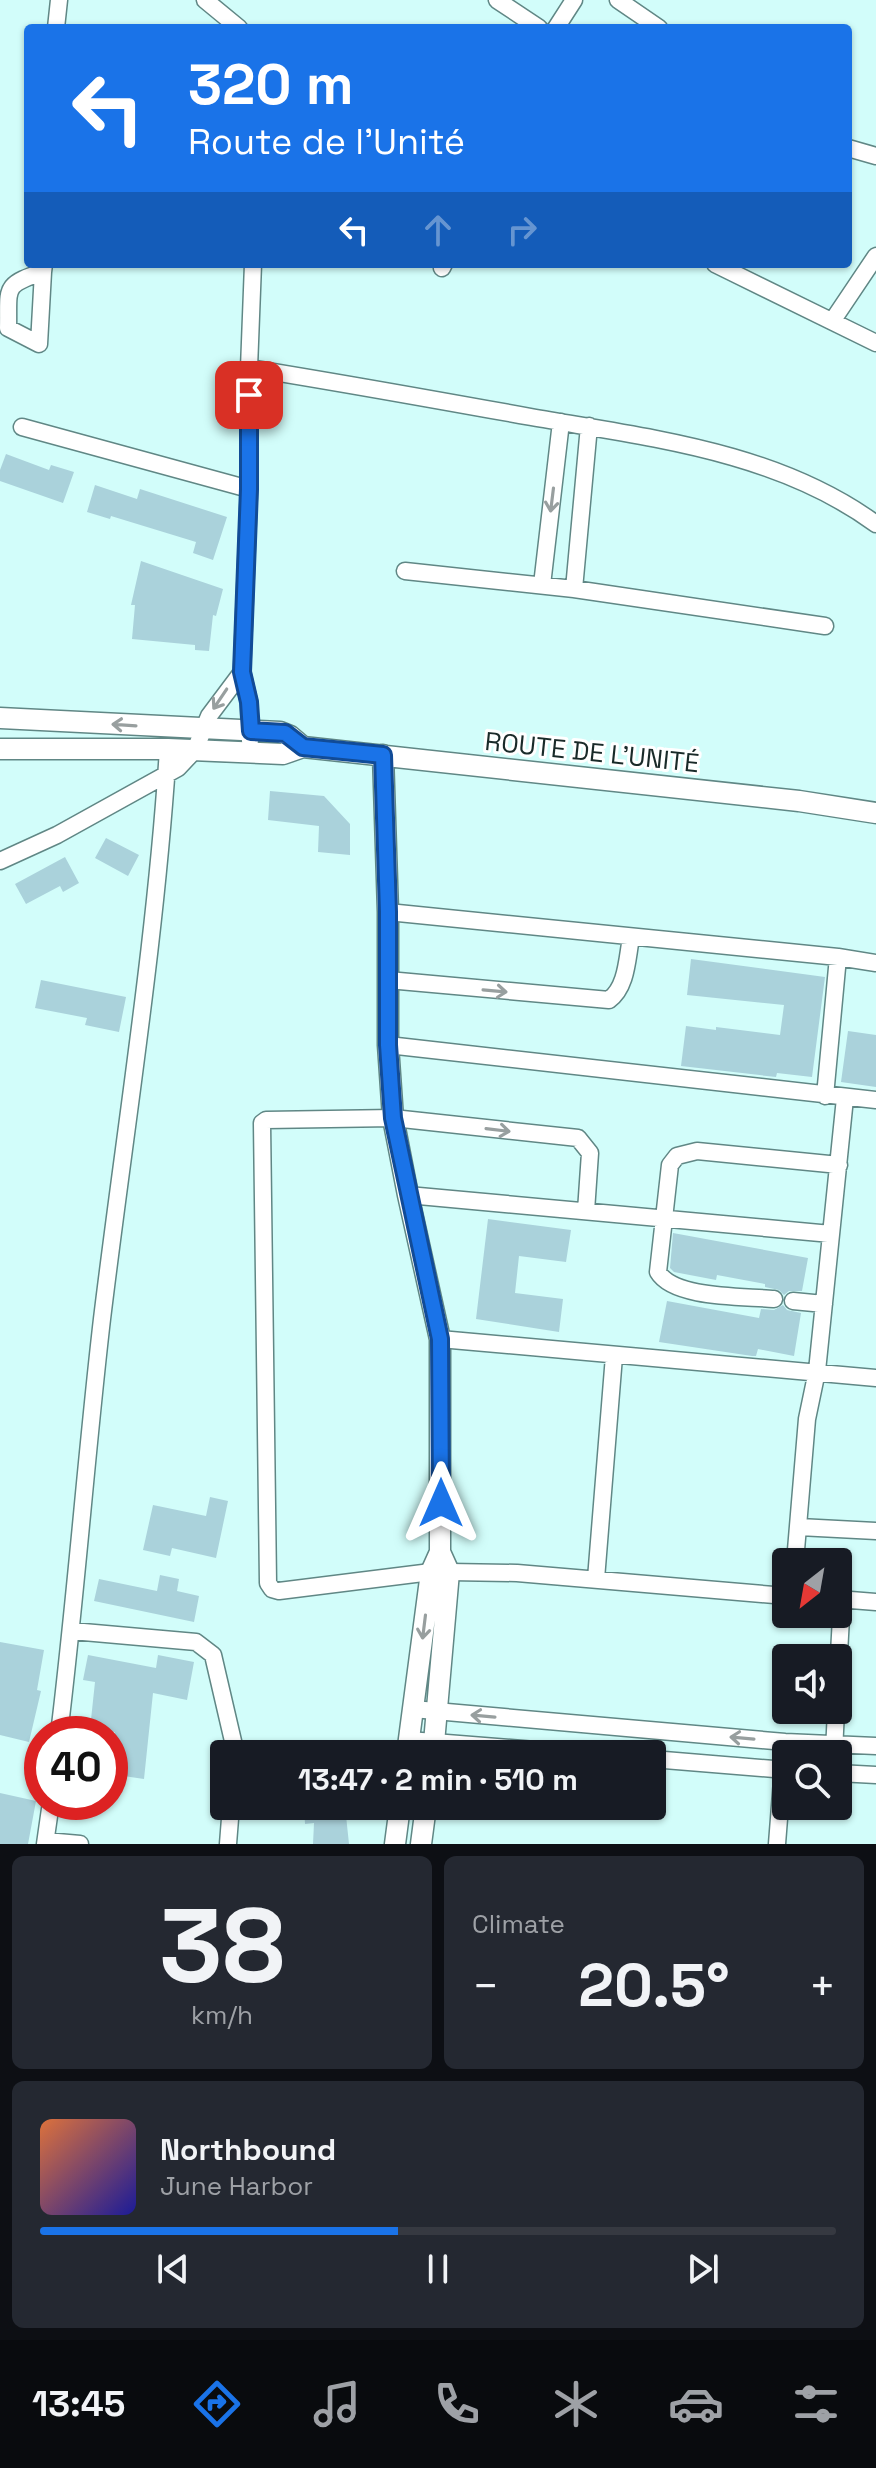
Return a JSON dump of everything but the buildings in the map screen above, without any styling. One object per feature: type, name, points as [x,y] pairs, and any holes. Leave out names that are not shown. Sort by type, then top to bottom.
[{"type":"street","points":[[56,24],[59,0]]},
{"type":"street","points":[[205,0],[234,24]]},
{"type":"street","points":[[497,0],[533,24]]},
{"type":"street","points":[[559,24],[574,0]]},
{"type":"street","points":[[618,0],[653,24]]},
{"type":"street","points":[[852,149],[876,156]]},
{"type":"street","points":[[833,320],[876,256]]},
{"type":"street","points":[[249,753],[249,702],[242,672],[253,268]]},
{"type":"street","points":[[723,268],[876,343]]},
{"type":"street","points":[[249,368],[678,443],[769,468],[833,496],[876,524]]},
{"type":"street","points":[[542,585],[561,422]]},
{"type":"street","points":[[574,589],[589,426]]},
{"type":"street","points":[[22,427],[249,489]]},
{"type":"street","points":[[405,571],[574,589],[825,626]]},
{"type":"street","points":[[0,861],[57,835],[178,768],[195,750],[202,729],[242,672]]},
{"type":"street","points":[[0,718],[285,733],[303,747]]},
{"type":"street","points":[[0,749],[168,749],[283,754],[303,747]]},
{"type":"street","name":"ROUTE DE L'UNITÉ","points":[[303,747],[876,813]]},
{"type":"street","points":[[61,1716],[102,1322],[159,869],[168,749]]},
{"type":"street","points":[[383,755],[388,1045],[393,1118],[440,1339],[440,1572],[435,1740]]},
{"type":"street","points":[[388,912],[876,963]]},
{"type":"street","points":[[388,980],[609,1000],[621,987],[631,938]]},
{"type":"street","points":[[825,1096],[838,957]]},
{"type":"street","points":[[388,1045],[876,1100]]},
{"type":"street","points":[[797,1548],[807,1419],[817,1371],[845,1098]]},
{"type":"street","points":[[586,1211],[590,1153],[578,1138],[393,1118],[266,1120],[262,1123],[268,1583],[272,1589],[279,1591],[440,1572],[596,1579],[772,1595]]},
{"type":"street","points":[[774,1299],[682,1290],[663,1279],[658,1272],[670,1165],[677,1156],[686,1152],[839,1165]]},
{"type":"street","points":[[408,1195],[831,1234]]},
{"type":"street","points":[[793,1301],[824,1304]]},
{"type":"street","points":[[440,1339],[876,1378]]},
{"type":"street","points":[[596,1579],[614,1356]]},
{"type":"street","points":[[799,1527],[876,1531]]},
{"type":"street","points":[[409,1740],[440,1572]]},
{"type":"street","points":[[852,1600],[876,1602]]},
{"type":"street","points":[[72,1631],[196,1642],[207,1648],[213,1655],[233,1740]]},
{"type":"street","points":[[413,1709],[772,1741]]},
{"type":"street","points":[[852,1748],[876,1746]]},
{"type":"street","points":[[666,1760],[772,1769]]},
{"type":"street","points":[[852,1774],[876,1775]]},
{"type":"street","points":[[49,1820],[46,1842],[80,1844]]},
{"type":"street","points":[[228,1844],[230,1820]]},
{"type":"street","points":[[395,1844],[398,1820]]},
{"type":"street","points":[[421,1844],[424,1820]]},
{"type":"street","points":[[777,1844],[779,1820]]},
{"type":"route","points":[[249,395],[242,672],[251,731],[285,733],[303,747],[383,755],[388,1045],[393,1118],[440,1339],[441,1503]]}]
